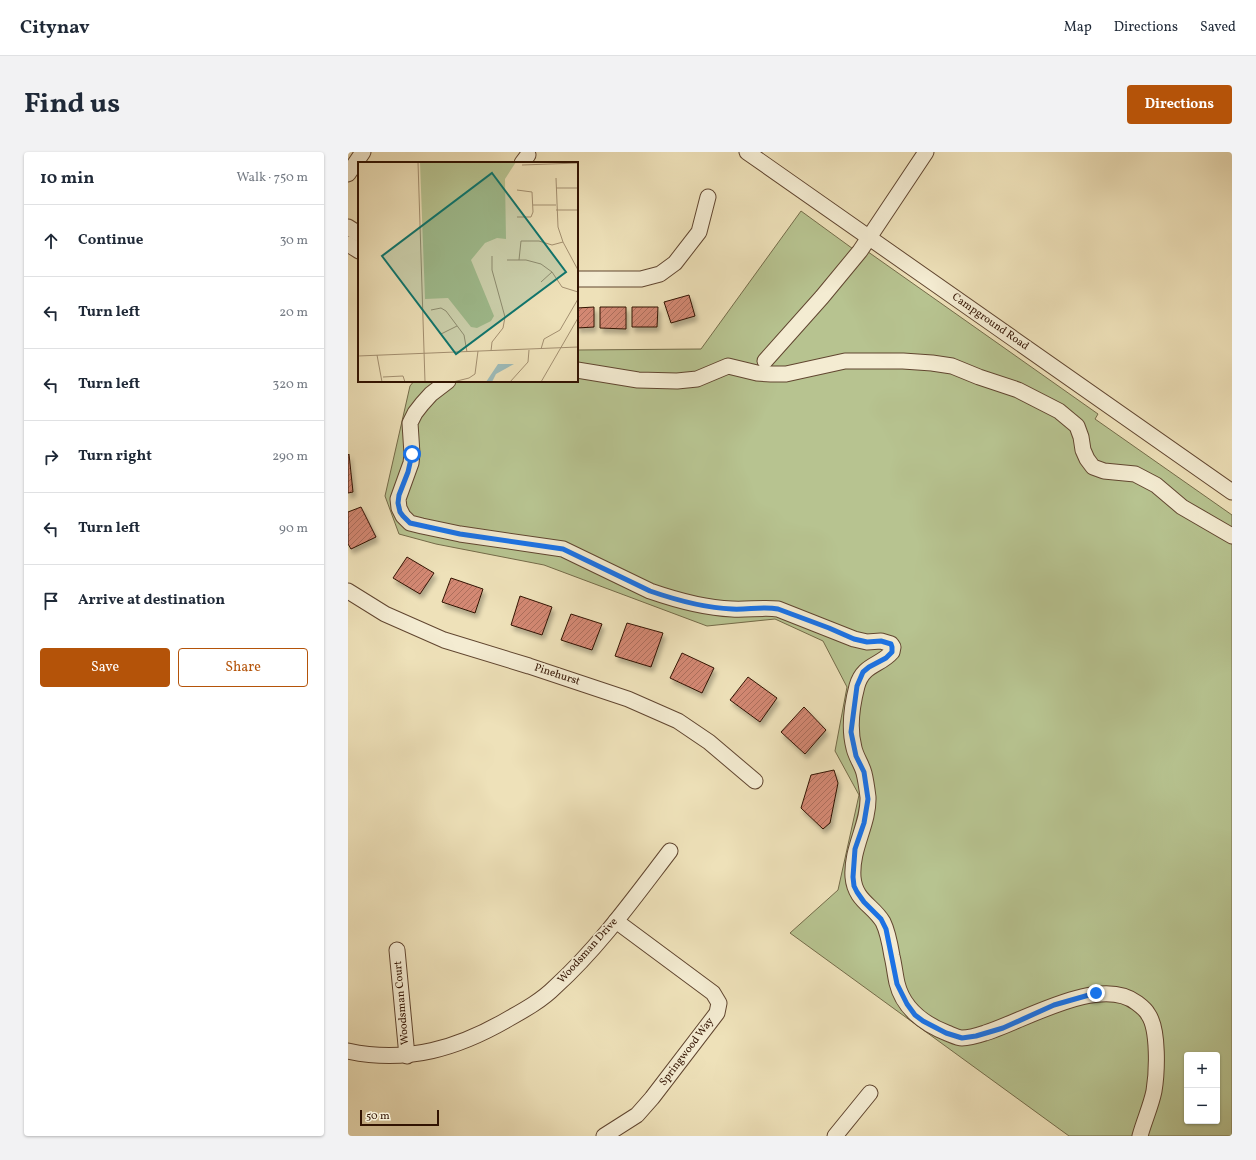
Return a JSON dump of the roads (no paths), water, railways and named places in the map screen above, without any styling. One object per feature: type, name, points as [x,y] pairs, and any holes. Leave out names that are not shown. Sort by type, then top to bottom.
[{"type":"street","points":[[348,174],[363,152]]},
{"type":"street","name":"Campground Road","points":[[747,152],[1232,492]]},
{"type":"street","points":[[765,361],[822,297],[860,251],[926,152]]},
{"type":"street","points":[[578,279],[641,279],[660,274],[675,263],[699,232],[708,197]]},
{"type":"street","points":[[348,227],[358,233]]},
{"type":"street","points":[[348,244],[358,250]]},
{"type":"street","points":[[578,370],[638,380],[677,381],[697,378],[728,366],[758,373],[786,374],[845,361],[903,361],[952,366],[1018,390],[1059,412],[1077,426],[1087,460],[1094,467],[1104,471],[1135,474],[1156,485],[1182,507],[1232,536]]},
{"type":"street","points":[[447,382],[431,394],[422,404],[410,423],[412,454],[408,472],[399,495],[398,503],[400,512],[410,523],[460,534],[563,549],[650,591],[660,594],[718,608],[778,609],[854,639],[867,642],[881,641],[891,644],[892,652],[886,658],[863,672],[857,686],[851,732],[856,756],[864,772],[868,799],[864,823],[855,849],[853,877],[854,886],[857,892],[864,902],[881,919],[886,929],[897,984],[902,994],[915,1015],[923,1021],[946,1033],[962,1038],[976,1036],[1003,1028],[1054,1005],[1096,993],[1119,994],[1136,1002],[1149,1014],[1154,1028],[1156,1041],[1156,1078],[1154,1092],[1140,1136]]},
{"type":"street","name":"Pinehurst","points":[[348,591],[385,614],[444,640],[628,699],[678,721],[709,742],[755,781]]},
{"type":"street","name":"Woodsman Drive","points":[[348,1051],[376,1056],[407,1056],[442,1049],[468,1040],[523,1011],[554,988],[587,956],[670,851]]},
{"type":"street","name":"Springwood Way","points":[[604,1136],[637,1115],[652,1098],[717,1013],[719,1003],[713,993],[616,921]]},
{"type":"street","name":"Woodsman Court","points":[[397,950],[407,1056]]},
{"type":"street","points":[[837,1134],[870,1093]]}]
